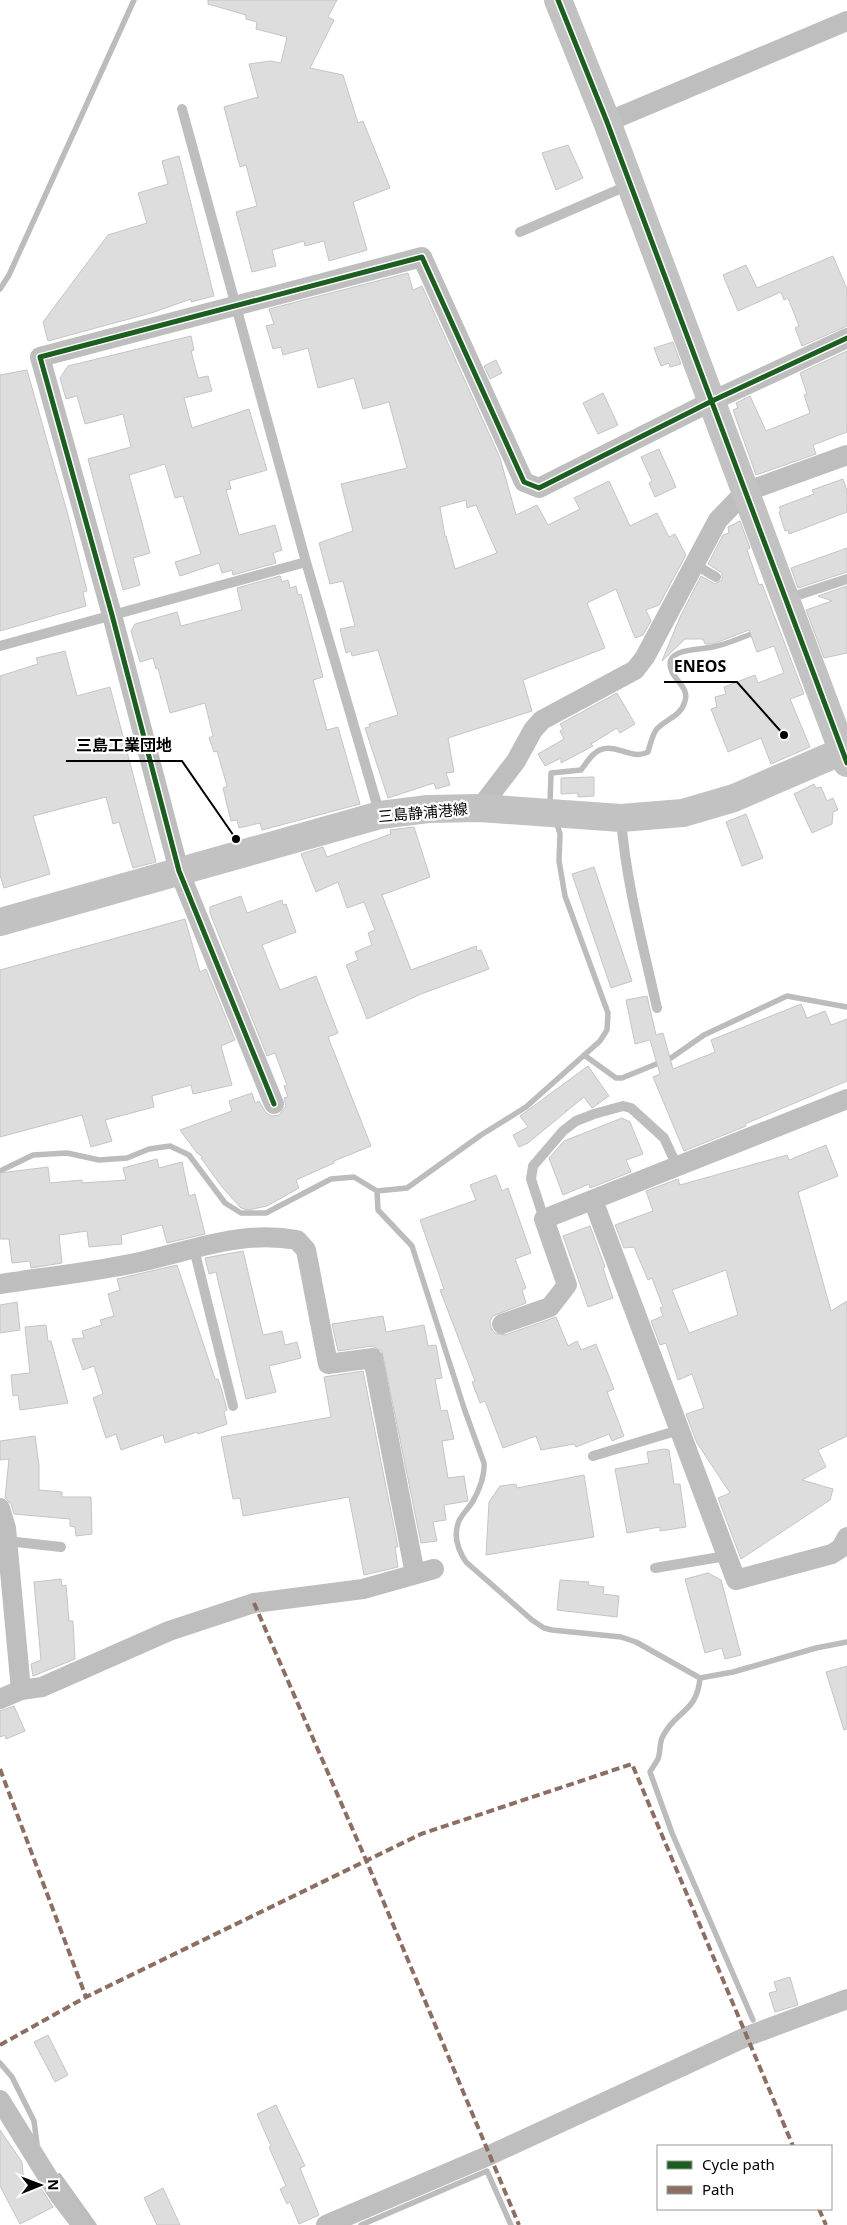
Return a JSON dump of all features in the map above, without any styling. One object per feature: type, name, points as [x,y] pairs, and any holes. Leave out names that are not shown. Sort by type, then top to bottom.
[{"type":"main road","points":[[558,0],[607,122],[845,755]]},
{"type":"main road","name":"三島静浦港線","points":[[0,922],[380,815],[428,809],[480,808],[621,818],[683,813],[734,798],[845,755]]},
{"type":"street","points":[[607,122],[847,20]]},
{"type":"street","points":[[274,1104],[179,871],[112,616],[40,357],[422,257],[524,482],[539,488],[712,401],[847,338]]},
{"type":"street","points":[[480,808],[516,761],[533,730],[542,720],[622,679],[634,670],[645,657],[718,520],[745,492],[847,455]]},
{"type":"street","points":[[502,1324],[550,1307],[567,1285],[544,1219],[847,1098]]},
{"type":"street","points":[[593,1200],[736,1580],[832,1554],[841,1548],[847,1537]]},
{"type":"street","points":[[0,1284],[138,1262],[241,1237],[276,1236],[297,1240],[306,1250],[328,1364],[373,1358],[415,1574]]},
{"type":"street","points":[[0,1508],[21,1690]]},
{"type":"street","points":[[0,1699],[21,1690],[42,1687],[169,1631],[254,1602],[363,1589],[434,1568]]},
{"type":"street","points":[[326,2225],[490,2155],[748,2036],[847,1999]]},
{"type":"street","points":[[0,2100],[59,2194],[82,2225]]},
{"type":"lane","points":[[182,108],[306,562],[380,815]]},
{"type":"lane","points":[[520,232],[630,184]]},
{"type":"lane","points":[[0,646],[306,562]]},
{"type":"lane","points":[[694,564],[716,577]]},
{"type":"lane","points":[[792,618],[847,579]]},
{"type":"lane","points":[[621,818],[623,841],[638,921],[657,1008]]},
{"type":"lane","points":[[544,1219],[531,1178],[533,1166],[563,1131],[585,1117],[623,1106],[630,1108],[664,1138],[677,1166]]},
{"type":"lane","points":[[194,1249],[233,1406]]},
{"type":"lane","points":[[593,1456],[679,1430]]},
{"type":"lane","points":[[5,1543],[60,1547]]},
{"type":"lane","points":[[655,1568],[726,1556]]},
{"type":"building","points":[[208,0],[337,0],[328,17],[334,20],[310,68],[343,75],[358,123],[363,121],[390,188],[353,202],[367,250],[329,261],[324,241],[305,246],[304,241],[272,250],[276,266],[252,272],[236,212],[257,206],[246,165],[240,167],[224,107],[258,97],[249,64],[270,61],[281,63],[287,37],[256,29],[257,22],[246,19],[246,15],[208,4]]},
{"type":"building","points":[[568,145],[583,178],[556,190],[542,153]]},
{"type":"building","points":[[179,156],[214,296],[191,302],[191,299],[151,313],[48,341],[43,322],[108,235],[147,223],[138,193],[168,184],[162,161]]},
{"type":"building","points":[[833,256],[847,289],[847,326],[802,346],[795,328],[799,326],[788,298],[784,300],[781,292],[738,311],[723,275],[746,265],[757,288]]},
{"type":"building","points":[[408,273],[413,290],[422,286],[500,458],[516,515],[537,505],[548,525],[580,509],[574,498],[609,481],[630,526],[657,513],[669,537],[675,534],[686,555],[659,605],[646,610],[651,621],[643,635],[635,638],[616,589],[587,603],[605,648],[523,680],[532,711],[448,738],[454,772],[446,773],[450,785],[436,789],[434,783],[388,798],[365,728],[370,727],[369,724],[398,715],[378,650],[352,656],[351,651],[346,653],[340,629],[355,626],[343,581],[330,584],[319,543],[353,531],[341,484],[407,468],[389,402],[363,409],[354,378],[318,388],[308,348],[283,355],[281,347],[273,349],[266,326],[274,324],[269,309]],"holes":[[[466,500],[467,508],[476,505],[497,553],[455,569],[445,536],[440,507]]]},
{"type":"building","points":[[191,336],[194,350],[191,351],[198,378],[208,376],[212,391],[184,398],[192,428],[249,409],[267,470],[229,481],[231,489],[226,490],[239,535],[275,525],[282,550],[273,553],[276,563],[233,575],[232,570],[222,573],[219,563],[180,576],[175,562],[201,554],[183,496],[175,498],[165,464],[129,475],[150,553],[133,558],[140,585],[123,590],[88,459],[131,447],[123,414],[85,424],[77,396],[66,399],[60,378],[68,366]]},
{"type":"building","points":[[673,342],[681,364],[670,367],[669,363],[661,366],[654,348]]},
{"type":"building","points":[[847,351],[847,432],[813,445],[816,454],[756,475],[733,410],[738,408],[736,403],[750,396],[766,431],[808,414],[810,413],[804,395],[807,394],[800,373]]},
{"type":"building","points":[[496,360],[502,373],[490,379],[484,366]]},
{"type":"building","points":[[27,370],[68,515],[87,591],[83,592],[86,606],[0,631],[0,375]]},
{"type":"building","points":[[603,393],[618,425],[598,434],[583,403]]},
{"type":"building","points":[[659,449],[676,487],[655,497],[649,483],[652,481],[641,457]]},
{"type":"building","points":[[843,479],[847,490],[847,512],[789,534],[788,530],[785,531],[779,507],[814,494],[812,490]]},
{"type":"building","points":[[740,521],[750,548],[747,550],[759,585],[762,584],[804,694],[790,699],[810,747],[771,764],[761,738],[728,752],[711,709],[717,707],[715,697],[726,694],[724,687],[755,675],[758,683],[784,673],[774,646],[757,652],[749,630],[713,644],[705,644],[703,639],[685,639],[662,661],[680,617],[701,576],[715,584],[722,580],[722,573],[708,564],[723,535],[729,533],[728,527]]},
{"type":"building","points":[[847,548],[847,572],[798,588],[791,568]]},
{"type":"building","points":[[280,576],[282,582],[288,580],[290,588],[296,586],[298,595],[301,594],[323,677],[313,680],[327,730],[338,727],[360,804],[262,830],[260,823],[239,828],[237,820],[231,821],[223,788],[227,786],[217,751],[214,752],[209,738],[213,736],[205,703],[170,713],[158,668],[156,669],[153,658],[140,662],[131,631],[135,624],[177,612],[181,626],[242,610],[237,588]]},
{"type":"building","points":[[847,586],[847,653],[824,658],[806,610],[832,601],[818,596]]},
{"type":"building","points":[[65,651],[77,696],[110,687],[156,862],[133,868],[119,822],[113,824],[106,797],[33,816],[50,874],[4,888],[0,875],[0,676],[38,664],[36,658]]},
{"type":"building","points":[[617,693],[635,724],[620,733],[617,728],[591,744],[593,746],[561,763],[561,758],[545,766],[538,754],[564,739],[560,731],[563,729],[560,724]]},
{"type":"building","points":[[594,777],[594,796],[578,797],[578,793],[561,794],[561,778]]},
{"type":"building","points":[[814,784],[816,788],[821,787],[827,801],[833,798],[838,810],[833,812],[832,824],[812,833],[794,794]]},
{"type":"building","points":[[746,814],[763,858],[742,866],[726,822]]},
{"type":"building","points":[[414,827],[430,877],[382,895],[411,970],[476,946],[477,951],[481,950],[489,969],[421,994],[367,1019],[346,965],[358,960],[355,952],[372,945],[368,933],[375,930],[364,902],[347,908],[338,882],[316,892],[301,854],[323,847],[327,857],[391,834],[390,830]]},
{"type":"building","points":[[594,867],[632,981],[611,988],[572,874]]},
{"type":"building","points":[[241,896],[247,913],[282,900],[283,905],[286,904],[296,932],[262,945],[280,990],[316,976],[338,1033],[328,1037],[371,1146],[334,1161],[334,1163],[296,1180],[299,1188],[267,1206],[248,1210],[241,1208],[222,1187],[201,1158],[203,1157],[197,1153],[180,1130],[232,1111],[229,1101],[252,1093],[255,1103],[259,1101],[266,1113],[272,1116],[279,1115],[286,1106],[284,1098],[288,1097],[284,1086],[287,1085],[275,1053],[267,1056],[210,913],[210,907]]},
{"type":"building","points":[[185,919],[200,972],[206,969],[235,1040],[221,1046],[232,1085],[193,1094],[191,1085],[152,1096],[154,1107],[105,1120],[112,1141],[91,1147],[82,1115],[0,1137],[0,970]]},
{"type":"building","points":[[647,996],[656,1035],[663,1033],[673,1069],[715,1052],[711,1040],[801,1004],[807,1018],[825,1011],[831,1025],[847,1019],[847,1081],[684,1151],[653,1077],[660,1074],[650,1040],[635,1044],[626,1000]]},
{"type":"building","points":[[588,1066],[609,1096],[592,1108],[584,1097],[528,1143],[519,1147],[513,1135],[528,1127],[520,1116]]},
{"type":"building","points":[[622,1118],[630,1122],[643,1154],[626,1160],[631,1172],[590,1188],[589,1184],[563,1195],[549,1158],[564,1141]]},
{"type":"building","points":[[826,1145],[838,1176],[798,1192],[831,1311],[847,1301],[847,1436],[818,1450],[826,1467],[802,1480],[833,1489],[830,1500],[741,1559],[718,1498],[730,1493],[697,1443],[686,1414],[704,1408],[692,1374],[678,1380],[666,1343],[660,1345],[651,1321],[663,1316],[660,1308],[663,1307],[652,1278],[648,1280],[634,1247],[624,1248],[615,1225],[653,1211],[646,1191],[678,1179],[680,1185],[787,1155],[789,1160]],"holes":[[[726,1270],[738,1315],[689,1333],[672,1290]]]},
{"type":"building","points":[[157,1159],[159,1168],[182,1162],[189,1196],[195,1194],[205,1234],[167,1243],[162,1225],[121,1235],[122,1244],[89,1247],[87,1231],[59,1235],[62,1263],[31,1268],[30,1261],[12,1263],[9,1239],[0,1239],[0,1173],[48,1167],[50,1183],[82,1180],[82,1183],[126,1180],[123,1168]]},
{"type":"building","points":[[496,1175],[502,1191],[508,1188],[531,1253],[515,1259],[526,1288],[522,1290],[526,1303],[493,1316],[490,1321],[491,1328],[495,1333],[505,1335],[556,1317],[568,1346],[577,1341],[581,1350],[596,1344],[614,1389],[607,1392],[624,1436],[612,1441],[609,1434],[576,1447],[574,1444],[541,1450],[536,1436],[503,1448],[485,1401],[480,1403],[472,1382],[475,1381],[440,1290],[444,1289],[420,1220],[476,1200],[470,1185]]},
{"type":"building","points":[[590,1226],[605,1267],[603,1268],[613,1298],[588,1307],[563,1236]]},
{"type":"building","points":[[243,1251],[263,1335],[282,1331],[285,1345],[297,1342],[301,1358],[269,1366],[276,1392],[246,1399],[216,1272],[209,1274],[205,1258]]},
{"type":"building","points":[[177,1265],[215,1379],[218,1379],[222,1391],[227,1410],[224,1412],[227,1424],[165,1443],[163,1435],[121,1450],[116,1434],[106,1438],[93,1398],[103,1394],[94,1366],[83,1370],[72,1339],[84,1338],[82,1331],[102,1325],[100,1320],[114,1316],[108,1294],[120,1290],[117,1279]]},
{"type":"building","points":[[17,1302],[20,1330],[0,1333],[0,1305]]},
{"type":"building","points":[[383,1316],[386,1332],[424,1325],[428,1346],[436,1345],[442,1378],[435,1379],[441,1411],[447,1410],[454,1439],[442,1441],[448,1478],[464,1476],[468,1501],[444,1505],[446,1520],[433,1522],[437,1541],[421,1543],[382,1351],[372,1346],[338,1351],[332,1324]]},
{"type":"building","points":[[46,1325],[48,1341],[51,1341],[68,1403],[20,1410],[18,1395],[13,1396],[11,1375],[30,1373],[25,1327]]},
{"type":"building","points":[[363,1371],[398,1547],[395,1547],[398,1567],[364,1575],[349,1497],[243,1516],[240,1498],[233,1499],[221,1437],[331,1417],[324,1377]]},
{"type":"building","points":[[35,1436],[39,1465],[39,1490],[62,1492],[62,1497],[91,1497],[92,1534],[76,1536],[75,1527],[70,1526],[70,1519],[14,1514],[11,1504],[5,1498],[9,1459],[0,1460],[0,1441]]},
{"type":"building","points":[[669,1450],[674,1484],[680,1484],[686,1527],[660,1531],[660,1527],[627,1533],[615,1469],[649,1463],[647,1452]]},
{"type":"building","points":[[584,1475],[594,1537],[486,1555],[489,1502],[500,1486],[516,1484],[517,1488]]},
{"type":"building","points":[[708,1573],[721,1580],[741,1655],[725,1659],[722,1648],[705,1653],[685,1579]]},
{"type":"building","points":[[61,1579],[62,1586],[66,1585],[69,1621],[73,1621],[75,1659],[33,1676],[31,1664],[41,1660],[34,1582]]},
{"type":"building","points":[[560,1580],[589,1582],[588,1585],[604,1587],[603,1594],[619,1596],[617,1617],[557,1610]]},
{"type":"building","points":[[847,1666],[847,1729],[844,1730],[826,1672]]},
{"type":"building","points":[[14,1706],[25,1731],[6,1739],[5,1735],[0,1737],[0,1711]]},
{"type":"building","points":[[790,1977],[798,2005],[775,2012],[769,1993],[777,1991],[774,1982]]},
{"type":"building","points":[[48,2035],[68,2075],[55,2082],[34,2042]]},
{"type":"building","points":[[276,2105],[305,2166],[300,2168],[319,2215],[299,2224],[290,2202],[287,2204],[280,2189],[286,2186],[257,2114]]},
{"type":"building","points":[[0,2130],[22,2162],[24,2185],[35,2179],[53,2207],[20,2224],[0,2186]]},
{"type":"building","points":[[163,2188],[180,2225],[157,2225],[144,2198]]},
{"type":"waterway","points":[[0,289],[9,275],[134,0]]},
{"type":"waterway","points":[[550,805],[551,773],[581,770],[592,756],[607,748],[635,754],[648,752],[656,730],[680,711],[685,701],[684,689],[672,672],[670,664],[672,658],[684,651],[719,646],[757,632]]},
{"type":"waterway","points":[[0,1171],[33,1155],[67,1153],[99,1160],[127,1158],[149,1149],[170,1146],[189,1155],[225,1203],[241,1213],[266,1213],[331,1179],[354,1177],[377,1191],[407,1188],[481,1135],[526,1107],[600,1041],[607,1030],[608,1013],[565,896],[559,861],[560,834],[556,821]]},
{"type":"waterway","points":[[584,1055],[616,1078],[622,1078],[671,1058],[704,1035],[787,996],[847,1007]]},
{"type":"waterway","points":[[377,1191],[378,1210],[412,1246],[465,1411],[484,1463],[483,1478],[477,1493],[460,1518],[457,1526],[457,1542],[466,1562],[532,1620],[544,1628],[621,1637],[636,1642],[700,1678],[733,1672],[816,1648],[847,1642]]},
{"type":"waterway","points":[[700,1678],[695,1698],[668,1727],[663,1736],[658,1759],[650,1772],[672,1833],[753,2020]]},
{"type":"waterway","points":[[0,2063],[12,2077],[34,2121],[37,2144]]},
{"type":"waterway","points":[[361,2225],[487,2171],[511,2225]]},
{"type":"waterway","points":[[59,2176],[94,2225]]},
{"type":"marked path","points":[[254,1603],[366,1860],[519,2225]]},
{"type":"marked path","points":[[0,2045],[86,1997],[421,1834],[632,1764],[793,2145]]},
{"type":"marked path","points":[[0,1769],[86,1997]]},
{"type":"marked path","points":[[819,2210],[826,2225]]},
{"type":"cycle path","points":[[558,0],[607,122],[847,763]]},
{"type":"cycle path","points":[[274,1104],[179,871],[112,615],[40,357],[422,257],[524,482],[539,488],[712,401],[847,338]]},
{"type":"place","name":"ENEOS","points":[[784,735]]},
{"type":"place","name":"三島工業団地","points":[[236,839]]}]
